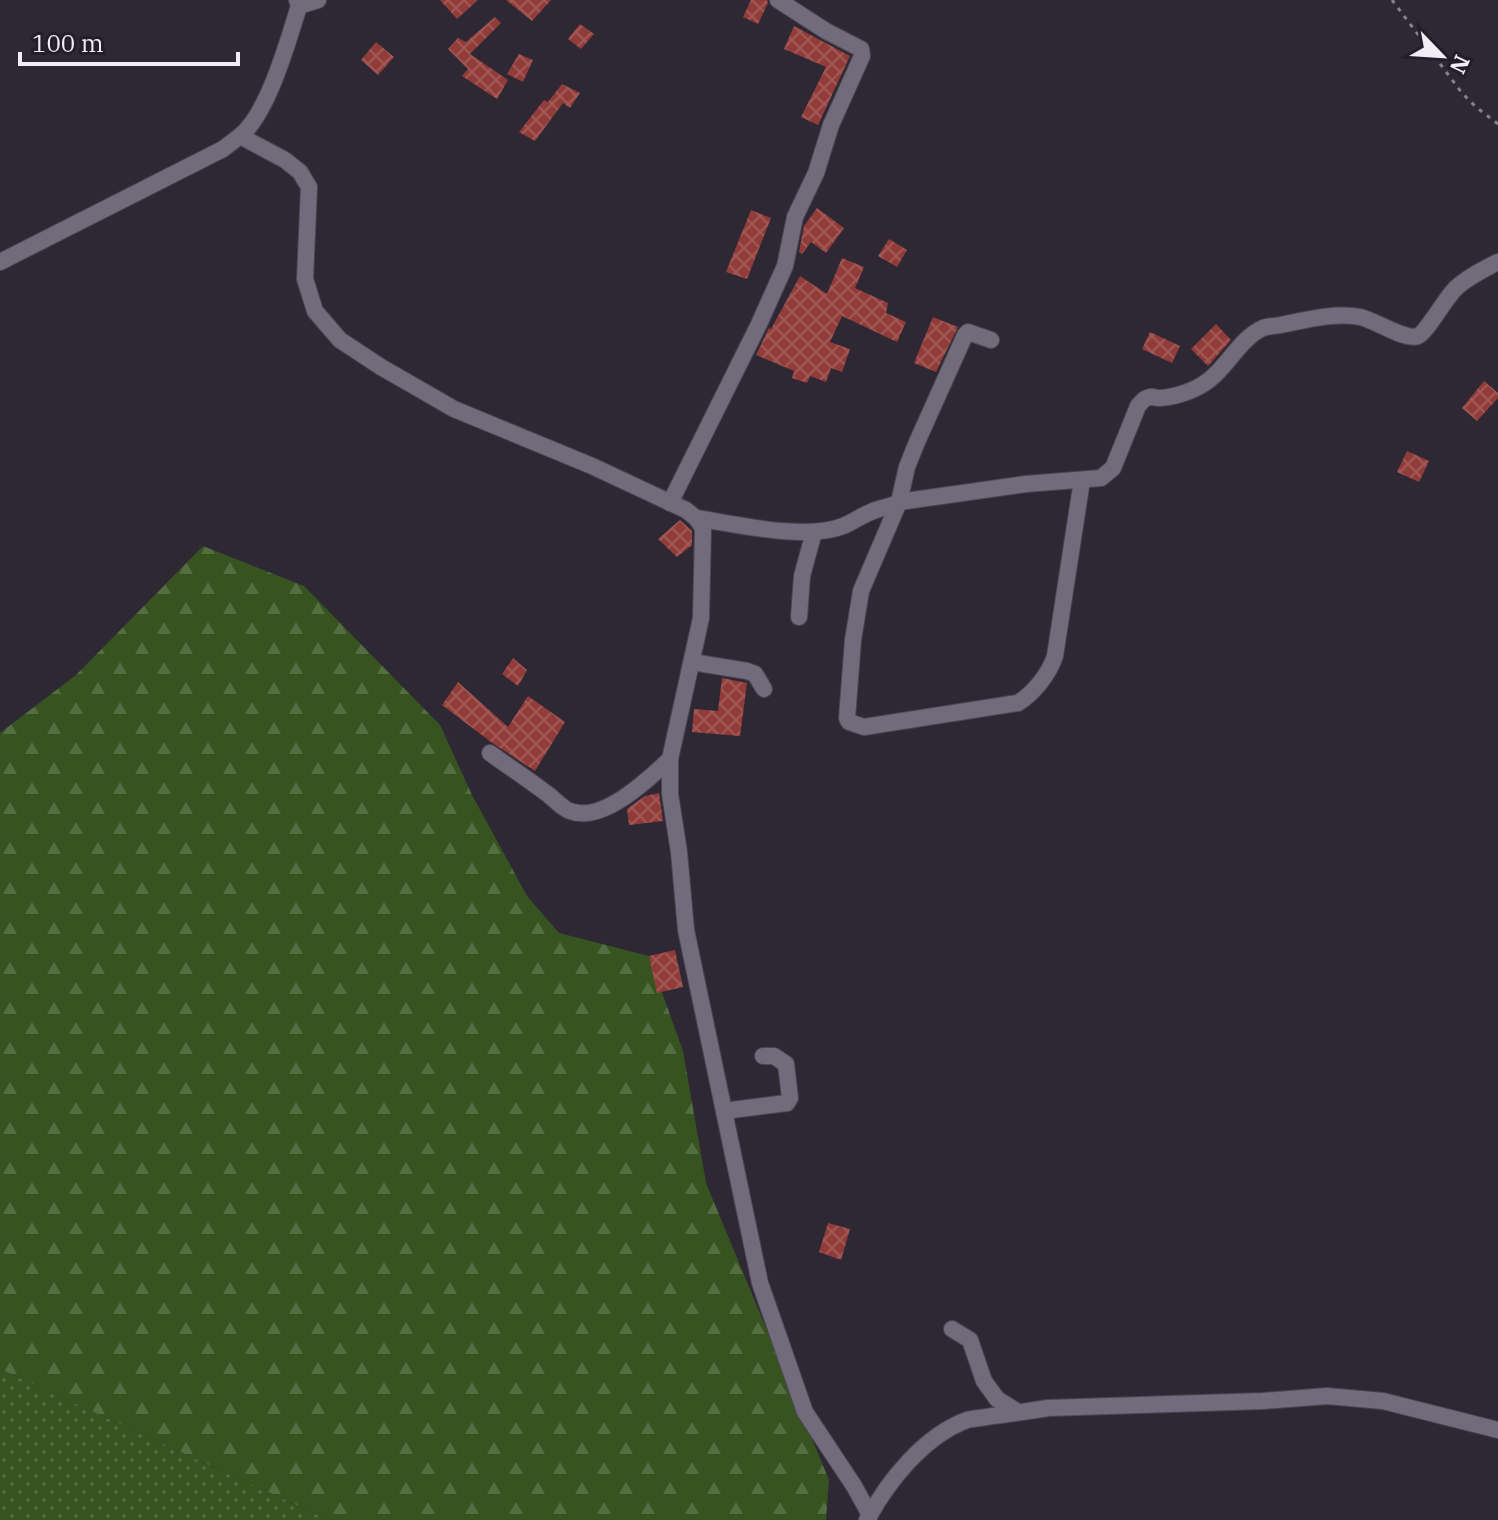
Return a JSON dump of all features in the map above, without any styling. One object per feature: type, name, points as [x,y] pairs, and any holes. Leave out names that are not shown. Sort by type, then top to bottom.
[{"type":"street","points":[[0,262],[223,149],[248,130],[272,87],[298,3],[318,0]]},
{"type":"street","points":[[670,503],[785,266],[795,217],[816,173],[831,125],[862,56],[857,46],[826,31],[778,0]]},
{"type":"street","points":[[240,136],[285,160],[300,172],[309,187],[305,279],[315,311],[340,340],[454,409],[592,466],[686,510],[703,528],[701,618],[670,759],[670,794],[686,930],[760,1283],[805,1412],[854,1486],[868,1518]]},
{"type":"street","points":[[696,518],[770,530],[814,532],[842,527],[875,509],[893,507],[899,502],[1026,484],[1101,478],[1113,468],[1138,406],[1144,399],[1196,389],[1210,381],[1263,328],[1318,318],[1358,316],[1417,336],[1456,288],[1498,262]]},
{"type":"street","points":[[991,340],[968,332],[965,335],[907,467],[899,502],[861,591],[853,640],[849,722],[864,727],[1018,703],[1029,697],[1052,666],[1055,656],[1082,480]]},
{"type":"street","points":[[799,617],[802,576],[814,532]]},
{"type":"street","points":[[692,662],[747,671],[755,674],[764,689]]},
{"type":"street","points":[[490,753],[568,811],[581,814],[620,801],[670,759]]},
{"type":"street","points":[[724,1111],[787,1103],[790,1098],[786,1064],[774,1056],[763,1056]]},
{"type":"street","points":[[952,1329],[970,1340],[984,1381],[997,1399],[1018,1412]]},
{"type":"street","points":[[868,1518],[897,1473],[929,1441],[967,1420],[1018,1412],[1048,1408],[1327,1396],[1383,1401],[1498,1430]]},
{"type":"path","points":[[1392,0],[1462,93],[1498,124]]},
{"type":"green space","points":[[203,546],[304,586],[440,725],[472,795],[527,896],[559,933],[649,956],[683,1051],[706,1183],[829,1480],[826,1520],[329,1520],[0,1369],[0,733],[76,675]]},
{"type":"green space","points":[[0,1369],[329,1520],[0,1520]]},
{"type":"building","points":[[440,0],[478,0],[457,19]]},
{"type":"building","points":[[506,0],[551,0],[532,21]]},
{"type":"building","points":[[751,0],[767,0],[768,3],[758,24],[743,17]]},
{"type":"building","points":[[495,17],[501,23],[470,54],[508,80],[497,99],[462,76],[468,69],[448,49],[458,38],[466,42]]},
{"type":"building","points":[[580,24],[594,34],[581,49],[568,39]]},
{"type":"building","points":[[794,26],[850,56],[818,125],[801,117],[826,67],[784,49]]},
{"type":"building","points":[[376,42],[394,57],[378,75],[361,60]]},
{"type":"building","points":[[519,54],[533,60],[523,82],[507,74]]},
{"type":"building","points":[[562,84],[580,93],[570,108],[563,103],[535,141],[519,132],[544,100],[548,102]]},
{"type":"building","points":[[817,208],[844,228],[826,253],[811,242],[802,254],[799,252],[804,226]]},
{"type":"building","points":[[751,210],[771,218],[747,279],[726,272]]},
{"type":"building","points":[[889,239],[907,250],[897,267],[878,256]]},
{"type":"building","points":[[842,258],[864,267],[855,288],[888,303],[886,313],[906,322],[897,342],[842,316],[830,342],[850,349],[842,372],[831,368],[826,382],[810,376],[807,383],[792,378],[794,371],[756,355],[800,276],[827,294]]},
{"type":"building","points":[[933,317],[958,327],[936,372],[914,363]]},
{"type":"building","points":[[1216,324],[1231,340],[1208,366],[1191,349]]},
{"type":"building","points":[[1150,332],[1180,346],[1172,363],[1142,349]]},
{"type":"building","points":[[1484,381],[1498,393],[1498,398],[1477,421],[1462,408]]},
{"type":"building","points":[[1407,451],[1429,461],[1419,482],[1397,472]]},
{"type":"building","points":[[680,520],[692,531],[692,545],[677,557],[658,539]]},
{"type":"building","points":[[513,658],[527,670],[518,686],[502,674]]},
{"type":"building","points":[[722,678],[747,683],[740,736],[692,732],[694,709],[718,711]]},
{"type":"building","points":[[458,682],[508,727],[528,696],[565,722],[535,771],[442,705]]},
{"type":"building","points":[[659,793],[663,821],[629,825],[627,809],[645,796]]},
{"type":"building","points":[[675,950],[683,987],[657,993],[649,956]]},
{"type":"building","points":[[828,1223],[850,1229],[841,1260],[819,1252]]}]
